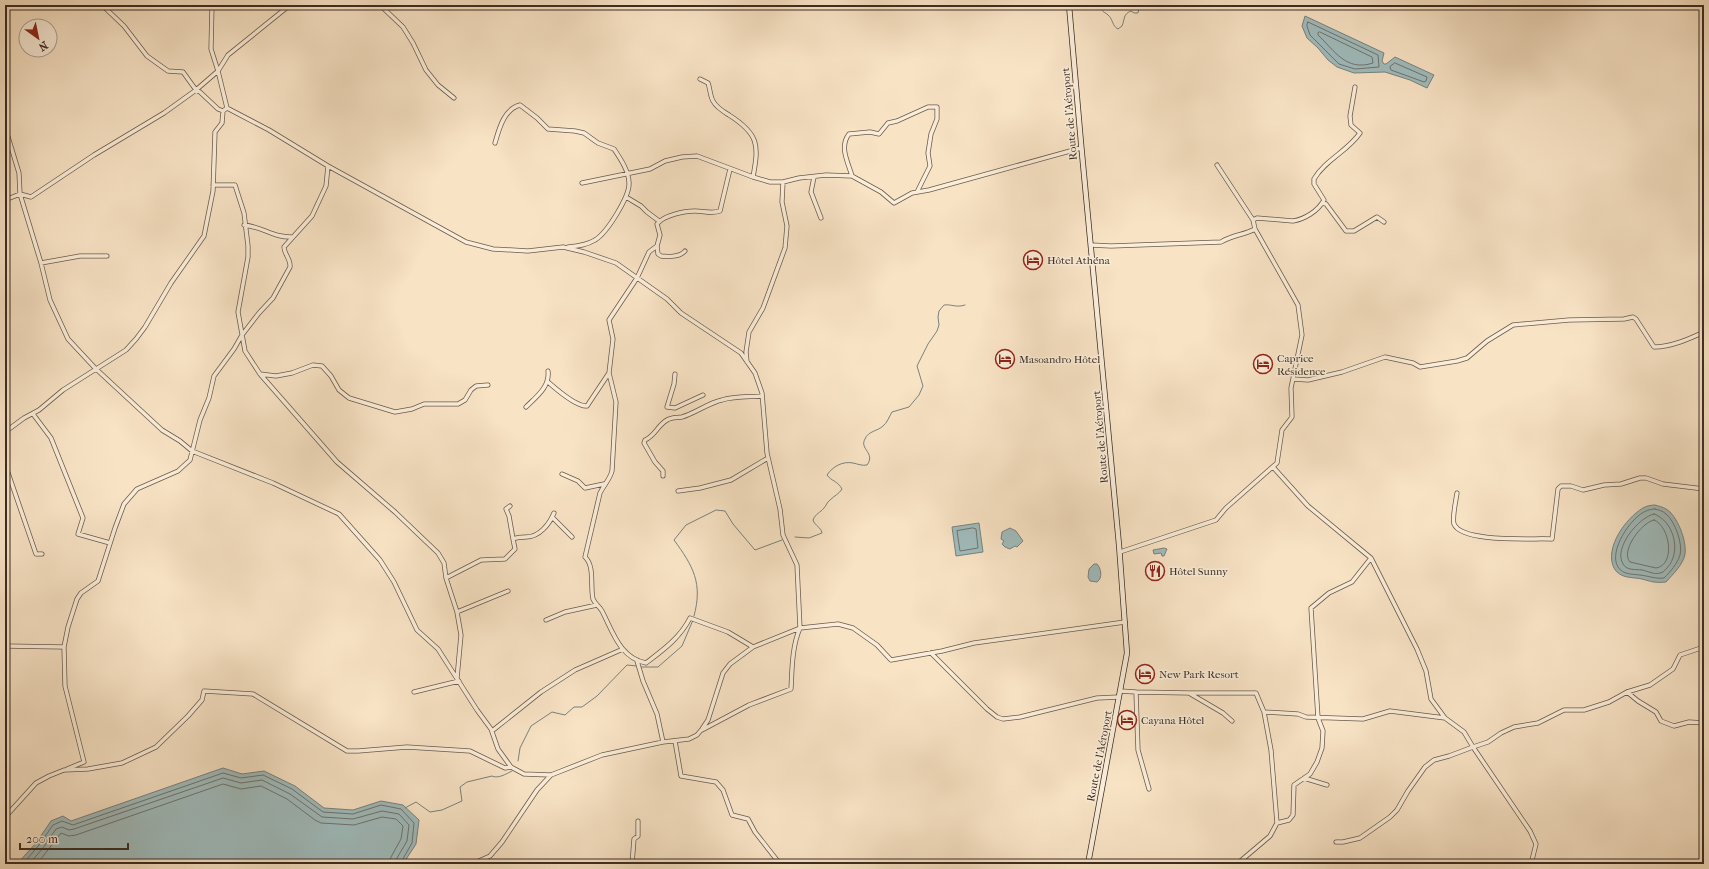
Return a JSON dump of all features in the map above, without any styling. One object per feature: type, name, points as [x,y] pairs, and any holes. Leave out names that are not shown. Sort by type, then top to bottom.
[{"type":"main road","name":"Route de l'Aéroport","points":[[1069,5],[1081,148],[1093,245],[1120,552],[1127,653],[1088,864]]},
{"type":"street","points":[[102,5],[124,26],[147,56],[168,71],[183,72],[196,90],[218,109],[225,110],[269,130],[328,166],[466,242],[493,249],[528,251],[584,245],[597,240],[622,207],[629,188],[628,175],[614,149],[598,143],[584,133],[548,129],[520,105],[514,106],[506,115],[495,143]]},
{"type":"street","points":[[6,432],[95,368],[126,350],[136,339],[167,288],[204,236],[213,185],[216,132],[222,123],[225,110],[218,71],[211,49],[212,5]]},
{"type":"street","points":[[5,200],[20,194],[31,197],[94,155],[164,113],[196,90],[218,71],[228,55],[290,5]]},
{"type":"street","points":[[380,5],[403,26],[426,70],[438,85],[454,98]]},
{"type":"street","points":[[700,79],[708,83],[713,101],[723,111],[742,123],[755,140],[757,158],[753,178]]},
{"type":"street","points":[[1253,220],[1299,220],[1313,212],[1322,203],[1324,200],[1314,184],[1314,179],[1344,148],[1354,142],[1360,133],[1351,125],[1350,116],[1355,87]]},
{"type":"street","points":[[852,176],[844,145],[845,139],[849,134],[870,132],[879,134],[888,123],[897,121],[928,107],[938,107],[937,119],[931,134],[928,153],[930,166],[916,192]]},
{"type":"street","points":[[5,127],[18,172],[20,194],[41,263],[50,300],[68,339],[95,368],[162,430],[192,450],[274,482],[339,514],[380,560],[394,582],[417,630],[438,649],[492,731],[498,749],[511,767],[524,774],[551,775],[602,755],[663,742],[689,739],[698,735],[708,720],[724,672],[738,657],[753,647],[800,628],[838,624],[853,628],[878,645],[892,660],[974,643],[1125,622]]},
{"type":"street","points":[[582,183],[628,175],[650,169],[665,161],[682,156],[697,156],[753,178],[770,182],[783,182],[799,178],[826,175],[852,176],[881,192],[894,203],[912,193],[929,190],[1081,148]]},
{"type":"street","points":[[1120,552],[1216,520],[1254,482],[1277,462],[1282,430],[1292,417],[1291,388],[1302,335],[1298,305],[1255,229],[1253,220],[1217,165]]},
{"type":"street","points":[[5,821],[7,815],[36,783],[84,762],[65,686],[64,647],[68,627],[77,599],[82,593],[98,581],[124,504],[137,489],[178,472],[190,460],[200,420],[209,398],[214,376],[234,349],[242,335],[273,298],[290,267],[291,264],[284,247],[312,216],[326,186],[328,166]]},
{"type":"street","points":[[626,197],[641,206],[654,219],[659,221],[680,213],[694,211],[715,213],[720,211],[730,169]]},
{"type":"street","points":[[814,177],[811,192],[821,218]]},
{"type":"street","points":[[747,362],[746,352],[749,332],[763,308],[785,248],[787,226],[782,208],[783,182]]},
{"type":"street","points":[[213,185],[235,185],[244,213],[248,257],[238,312],[245,351],[260,374],[337,462],[395,512],[438,554],[444,563],[446,578],[457,612],[462,635],[458,680]]},
{"type":"street","points":[[1322,203],[1326,204],[1346,231],[1354,232],[1376,217],[1384,222]]},
{"type":"street","points":[[659,221],[658,224],[660,235],[657,246],[658,254],[661,256],[676,256],[685,252]]},
{"type":"street","points":[[244,225],[256,226],[275,236],[293,237]]},
{"type":"street","points":[[1093,245],[1101,244],[1111,246],[1221,242],[1231,236],[1246,234],[1255,229]]},
{"type":"street","points":[[657,246],[649,252],[637,278],[609,320],[613,339],[609,373],[616,402],[612,471],[610,478],[604,484],[600,492],[585,557],[590,563],[594,600],[623,649],[629,656],[637,661],[646,663],[669,647],[686,627],[690,618],[728,632],[753,647]]},
{"type":"street","points":[[563,247],[584,252],[616,263],[625,268],[667,299],[682,313],[741,353],[755,374],[762,396],[768,458],[780,509],[783,535],[797,564],[800,628],[795,648],[791,689],[749,705],[701,731]]},
{"type":"street","points":[[41,263],[80,256],[107,256]]},
{"type":"street","points":[[1293,378],[1308,380],[1342,372],[1385,357],[1413,363],[1420,367],[1457,361],[1467,358],[1487,341],[1513,325],[1569,320],[1624,319],[1633,317],[1636,319],[1654,347],[1660,347],[1685,340],[1704,332]]},
{"type":"street","points":[[260,374],[276,376],[292,373],[313,365],[322,366],[331,376],[339,390],[349,398],[395,412],[412,409],[424,404],[458,404],[465,400],[471,390],[476,386],[488,386]]},
{"type":"street","points":[[526,407],[540,393],[548,382],[548,371]]},
{"type":"street","points":[[548,382],[569,398],[584,406],[587,406],[609,373]]},
{"type":"street","points":[[675,374],[674,384],[667,407],[675,408],[703,395]]},
{"type":"street","points":[[663,476],[663,470],[654,462],[644,443],[645,440],[651,438],[655,433],[656,428],[674,417],[680,418],[722,400],[762,396]]},
{"type":"street","points":[[674,417],[675,408]]},
{"type":"street","points":[[33,414],[51,438],[83,518],[78,534],[110,543]]},
{"type":"street","points":[[678,491],[700,488],[731,480],[768,458]]},
{"type":"street","points":[[5,464],[36,554],[42,554]]},
{"type":"street","points":[[1273,467],[1308,506],[1371,558],[1417,649],[1426,671],[1431,699],[1445,718],[1464,732],[1530,830],[1536,844],[1531,864]]},
{"type":"street","points":[[562,474],[578,481],[585,488],[604,484]]},
{"type":"street","points":[[1457,493],[1453,522],[1458,530],[1467,535],[1484,538],[1552,539],[1558,489],[1560,486],[1571,486],[1583,490],[1604,485],[1621,484],[1640,478],[1646,478],[1663,484],[1704,489]]},
{"type":"street","points":[[446,578],[481,560],[505,559],[515,550],[509,516],[506,509],[510,506]]},
{"type":"street","points":[[513,539],[519,536],[534,536],[539,533],[553,515],[572,537]]},
{"type":"street","points":[[1277,823],[1289,820],[1293,815],[1294,785],[1310,774],[1318,762],[1322,748],[1324,731],[1318,718],[1312,608],[1329,593],[1352,582],[1371,558]]},
{"type":"street","points":[[457,612],[508,592]]},
{"type":"street","points":[[546,620],[565,612],[597,605]]},
{"type":"street","points":[[5,646],[64,647]]},
{"type":"street","points":[[1336,842],[1360,838],[1390,817],[1397,810],[1425,767],[1434,760],[1488,742],[1501,733],[1514,727],[1538,723],[1564,710],[1584,710],[1609,702],[1627,692],[1650,685],[1673,669],[1680,655],[1704,647]]},
{"type":"street","points":[[492,731],[541,692],[575,670],[623,649]]},
{"type":"street","points":[[931,653],[987,709],[997,717],[1004,719],[1020,717],[1097,698],[1119,697]]},
{"type":"street","points":[[637,661],[643,681],[657,714],[663,742]]},
{"type":"street","points":[[414,692],[458,680]]},
{"type":"street","points":[[64,770],[88,769],[122,763],[156,747],[202,700],[204,691],[253,694],[347,751],[358,752],[407,747],[470,751],[505,768],[511,767]]},
{"type":"street","points":[[1120,691],[1256,693],[1264,712],[1271,750],[1277,823],[1270,836],[1237,864]]},
{"type":"street","points":[[1136,692],[1138,750],[1148,789]]},
{"type":"street","points":[[1627,692],[1656,712],[1661,720],[1674,726],[1689,722],[1704,723]]},
{"type":"street","points":[[1189,693],[1223,713],[1232,722]]},
{"type":"street","points":[[1264,712],[1298,714],[1306,717],[1318,718],[1363,719],[1390,711],[1445,718]]},
{"type":"street","points":[[675,741],[681,776],[716,782],[723,790],[732,815],[748,819],[754,832],[780,864]]},
{"type":"street","points":[[472,864],[490,856],[498,847],[537,790],[551,775]]},
{"type":"street","points":[[1304,778],[1327,785]]},
{"type":"street","points":[[632,864],[634,839],[638,836],[638,822]]},
{"type":"water","points":[[1305,16],[1384,53],[1382,61],[1384,64],[1395,57],[1434,75],[1427,88],[1410,80],[1385,72],[1354,73],[1337,67],[1328,60],[1307,38],[1302,26]]},
{"type":"water","points":[[1655,505],[1670,512],[1677,522],[1683,536],[1685,549],[1684,558],[1666,582],[1654,582],[1623,576],[1614,568],[1612,560],[1614,543],[1618,534],[1636,513],[1643,508]]},
{"type":"water","points":[[979,523],[983,552],[956,556],[952,527]]},
{"type":"water","points":[[1010,528],[1016,531],[1023,541],[1017,547],[1015,546],[1010,549],[1002,544],[1004,541],[1001,539],[1002,532]]},
{"type":"water","points":[[1164,548],[1167,549],[1164,556],[1162,556],[1161,553],[1154,554],[1153,550]]},
{"type":"water","points":[[1094,564],[1097,564],[1101,576],[1097,582],[1090,581],[1088,577],[1089,569]]},
{"type":"water","points":[[223,768],[242,774],[264,771],[295,786],[324,808],[353,810],[381,801],[403,805],[419,820],[416,844],[403,864],[17,864],[36,843],[51,821],[63,816],[71,821]]},
{"type":"waterway","points":[[1103,5],[1101,8],[1103,12],[1110,17],[1118,29],[1122,26],[1127,14],[1131,11],[1138,13],[1139,8],[1143,5]]},
{"type":"waterway","points":[[795,537],[809,538],[822,533],[813,520],[815,516],[823,510],[829,501],[842,489],[839,484],[830,479],[827,475],[838,465],[849,463],[867,465],[870,457],[864,446],[866,436],[881,428],[887,422],[892,412],[909,407],[919,395],[923,386],[917,366],[928,344],[937,331],[939,325],[939,311],[944,305],[965,305]]},
{"type":"waterway","points":[[694,616],[697,604],[697,584],[691,567],[674,540],[686,525],[716,510],[725,511],[733,524],[755,550],[782,540]]},
{"type":"waterway","points":[[640,667],[658,667],[682,646],[693,620]]},
{"type":"waterway","points":[[518,761],[520,748],[531,726],[552,712],[565,715],[574,707],[582,707],[597,696],[627,665],[637,666]]},
{"type":"waterway","points":[[405,808],[416,802],[430,812],[442,810],[462,801],[460,787],[467,782],[492,776],[499,777],[512,771]]},
{"type":"place","name":"Hôtel Athéna","points":[[1033,260]]},
{"type":"place","name":"Masoandro Hôtel","points":[[1005,359]]},
{"type":"place","name":"Caprice Résidence","points":[[1263,364]]},
{"type":"place","name":"Hôtel Sunny","points":[[1155,571]]},
{"type":"place","name":"New Park Resort","points":[[1145,674]]},
{"type":"place","name":"Cayana Hôtel","points":[[1127,720]]}]
